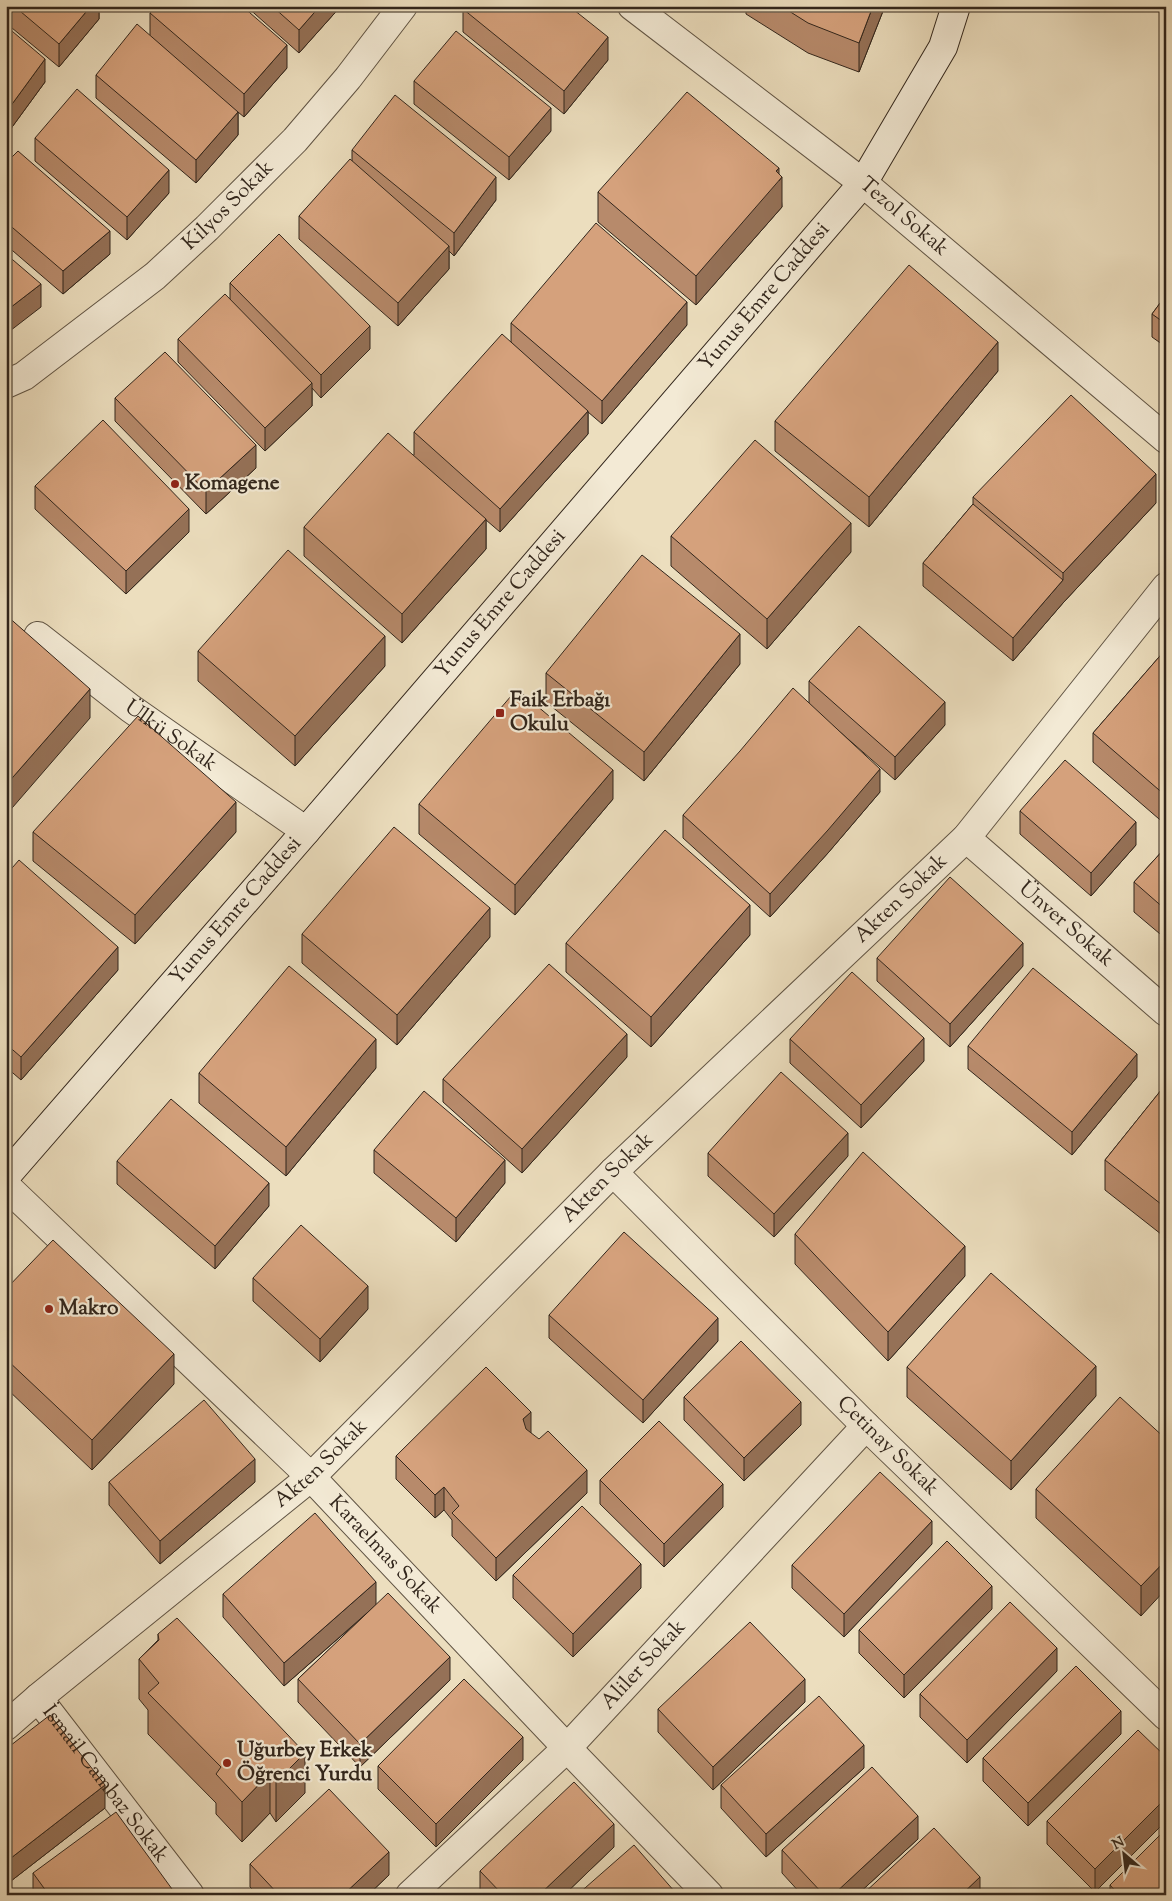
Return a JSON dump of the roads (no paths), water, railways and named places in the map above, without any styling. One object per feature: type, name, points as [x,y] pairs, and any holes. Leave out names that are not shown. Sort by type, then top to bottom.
[{"type":"street","name":"Kilyos Sokak","points":[[15,380],[155,276],[207,228],[295,140],[348,78],[403,6]]},
{"type":"street","name":"Tezol Sokak","points":[[632,6],[863,183],[1166,439]]},
{"type":"street","name":"Yunus Emre Caddesi","points":[[6,1176],[306,831],[863,183],[943,47],[956,6]]},
{"type":"street","name":"Akten Sokak","points":[[6,1726],[311,1477],[614,1172],[966,838],[1166,588]]},
{"type":"street","name":"Ülkü Sokak","points":[[38,636],[130,708],[306,831]]},
{"type":"street","name":"Ünver Sokak","points":[[966,838],[1166,1012]]},
{"type":"street","name":"Çetinay Sokak","points":[[614,1172],[866,1426],[1166,1716]]},
{"type":"street","name":"Karaelmas Sokak","points":[[6,1186],[311,1477],[709,1895]]},
{"type":"street","name":"Aliler Sokak","points":[[410,1895],[567,1748],[866,1426]]},
{"type":"street","name":"İsmail Cambaz Sokak","points":[[38,1698],[190,1895]]},
{"type":"place","name":"Komagene","points":[[175,484]]},
{"type":"place","name":"Faik Erbağı Okulu","points":[[500,713]]},
{"type":"place","name":"Makro","points":[[49,1309]]},
{"type":"place","name":"Uğurbey Erkek Öğrenci Yurdu","points":[[227,1763]]}]
